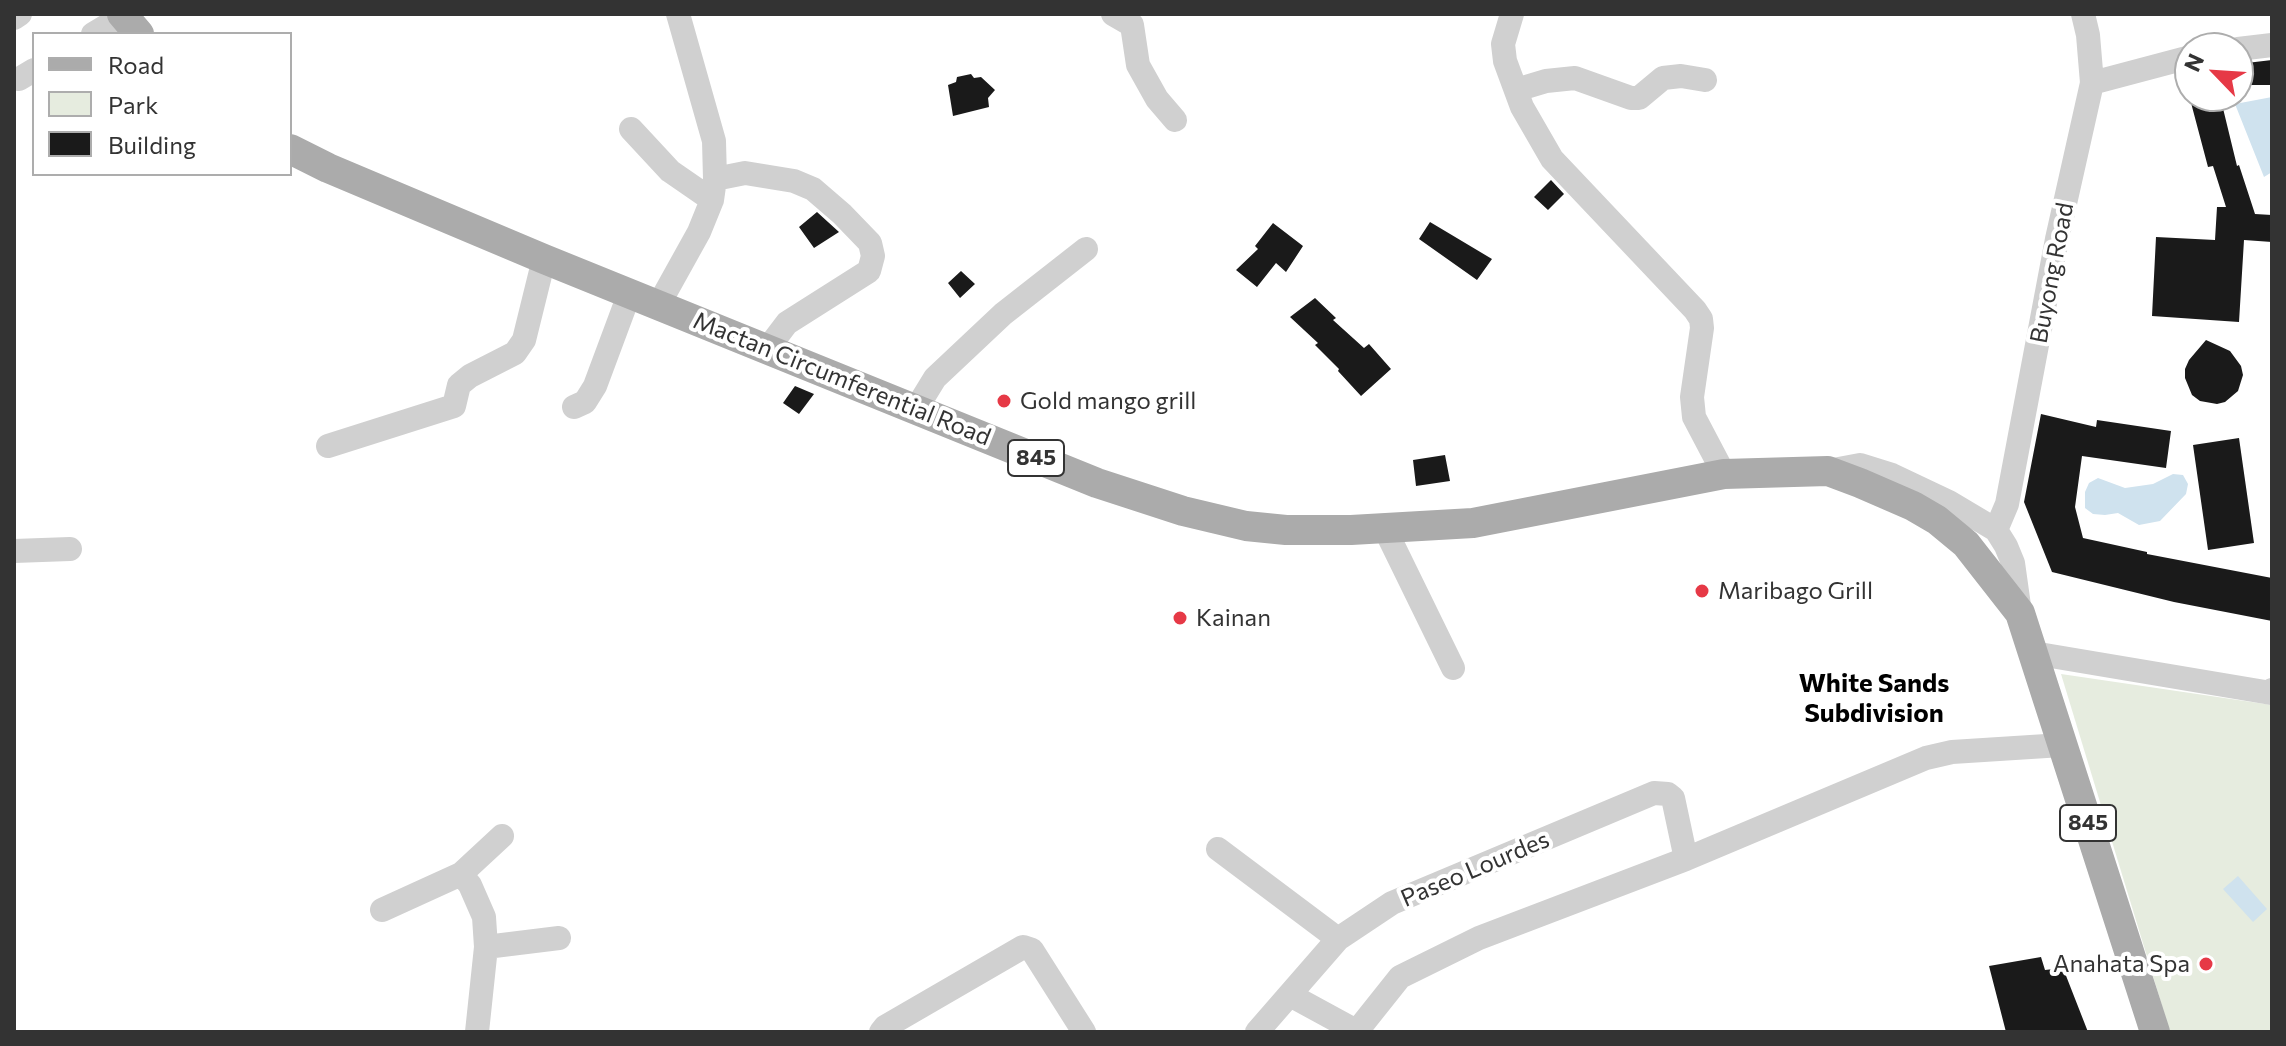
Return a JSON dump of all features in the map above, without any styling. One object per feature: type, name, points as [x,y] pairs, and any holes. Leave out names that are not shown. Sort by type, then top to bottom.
[{"type":"main road","name":"Mactan Circumferential Road","points":[[292,150],[544,259],[1097,483],[1183,511],[1246,526],[1286,530],[1385,529],[1473,523],[1724,474],[1828,471],[1890,495],[1937,520],[1966,544],[2020,613],[2155,1032]]},
{"type":"street","points":[[14,18],[20,14]]},
{"type":"street","points":[[659,304],[699,232],[713,190],[714,141],[678,14]]},
{"type":"street","points":[[1113,14],[1132,25],[1138,65],[1157,99],[1175,120]]},
{"type":"street","points":[[1512,14],[1503,44],[1505,61],[1522,107],[1552,159],[1701,319],[1692,397],[1694,417],[1724,474]]},
{"type":"street","name":"Buyong Road","points":[[1996,530],[2007,504],[2057,239],[2092,83],[2083,14]]},
{"type":"street","points":[[98,32],[128,21]]},
{"type":"street","points":[[2092,83],[2174,61]]},
{"type":"street","points":[[1516,90],[1546,81],[1575,78],[1639,98],[1663,78],[1681,76],[1705,80]]},
{"type":"street","points":[[631,129],[670,171],[713,190]]},
{"type":"street","points":[[713,190],[745,173],[794,181],[813,189],[870,243],[873,256],[869,271],[787,323],[768,348]]},
{"type":"street","points":[[916,409],[935,378],[946,367],[1003,314],[1086,249]]},
{"type":"street","points":[[328,446],[454,406],[459,385],[515,353],[524,340],[544,259]]},
{"type":"street","points":[[574,407],[585,402],[595,386],[630,292]]},
{"type":"street","points":[[1828,471],[1860,465],[1892,475],[1949,502],[1996,530],[2013,563],[2020,613]]},
{"type":"street","points":[[1385,529],[1453,668]]},
{"type":"street","points":[[14,551],[70,549]]},
{"type":"street","points":[[2033,653],[2271,693],[2272,690]]},
{"type":"street","points":[[1290,995],[1357,1032],[1400,977],[1479,938],[1686,859],[1926,758],[1952,752],[2062,745]]},
{"type":"street","name":"Paseo Lourdes","points":[[1257,1032],[1338,939],[1392,903],[1654,793],[1668,794],[1673,798],[1686,859]]},
{"type":"street","points":[[382,910],[461,874],[502,836]]},
{"type":"street","points":[[1218,849],[1338,939]]},
{"type":"street","points":[[461,874],[470,885],[484,917],[486,947],[477,1032]]},
{"type":"street","points":[[486,947],[559,938]]},
{"type":"street","points":[[881,1032],[1023,947],[1032,950],[1084,1032]]},
{"type":"green space","points":[[2061,674],[2272,705],[2272,1032],[2170,1032]]},
{"type":"water","points":[[2272,97],[2272,172],[2264,177],[2238,112],[2254,112],[2254,100]]},
{"type":"water","points":[[2173,474],[2183,475],[2188,484],[2186,494],[2160,521],[2139,525],[2118,513],[2093,514],[2085,508],[2085,492],[2089,483],[2098,478],[2125,488],[2153,484]]},
{"type":"water","points":[[2238,876],[2267,909],[2253,922],[2223,889]]},
{"type":"building","points":[[2272,60],[2272,85],[2254,85],[2254,62]]},
{"type":"building","points":[[971,74],[974,78],[981,77],[995,90],[988,98],[989,107],[953,116],[948,85],[956,82],[957,77]]},
{"type":"building","points":[[2193,112],[2224,112],[2237,166],[2255,214],[2272,215],[2272,242],[2244,240],[2239,322],[2152,316],[2156,237],[2215,240],[2217,207],[2226,207],[2213,166],[2208,167]]},
{"type":"building","points":[[1551,180],[1564,194],[1548,210],[1534,197]]},
{"type":"building","points":[[817,212],[839,232],[814,248],[799,227]]},
{"type":"building","points":[[1430,222],[1492,259],[1477,280],[1419,239]]},
{"type":"building","points":[[1273,223],[1303,246],[1286,272],[1276,263],[1257,287],[1236,270],[1258,249],[1255,246]]},
{"type":"building","points":[[961,271],[975,284],[960,298],[948,283]]},
{"type":"building","points":[[1315,298],[1336,318],[1333,320],[1364,348],[1369,344],[1391,369],[1361,396],[1315,345],[1318,343],[1290,317]]},
{"type":"building","points":[[2206,340],[2230,351],[2241,366],[2243,375],[2238,391],[2225,402],[2217,404],[2200,401],[2192,395],[2185,378],[2189,360]]},
{"type":"building","points":[[795,386],[814,394],[799,414],[783,403]]},
{"type":"building","points":[[2041,414],[2096,427],[2097,420],[2171,431],[2166,468],[2082,456],[2075,507],[2083,538],[2147,554],[2272,578],[2272,621],[2174,602],[2052,572],[2024,502]]},
{"type":"building","points":[[2239,438],[2254,543],[2208,550],[2193,445]]},
{"type":"building","points":[[1445,455],[1450,481],[1416,486],[1413,460]]},
{"type":"building","points":[[2041,957],[2045,970],[2063,968],[2088,1032],[2006,1032],[1989,966]]},
{"type":"place","name":"Gold mango grill","points":[[1004,401]]},
{"type":"place","name":"Maribago Grill","points":[[1702,591]]},
{"type":"place","name":"Kainan","points":[[1180,618]]},
{"type":"place","name":"Anahata Spa","points":[[2206,964]]},
{"type":"district","name":"White Sands Subdivision","points":[[1874,698]]}]
